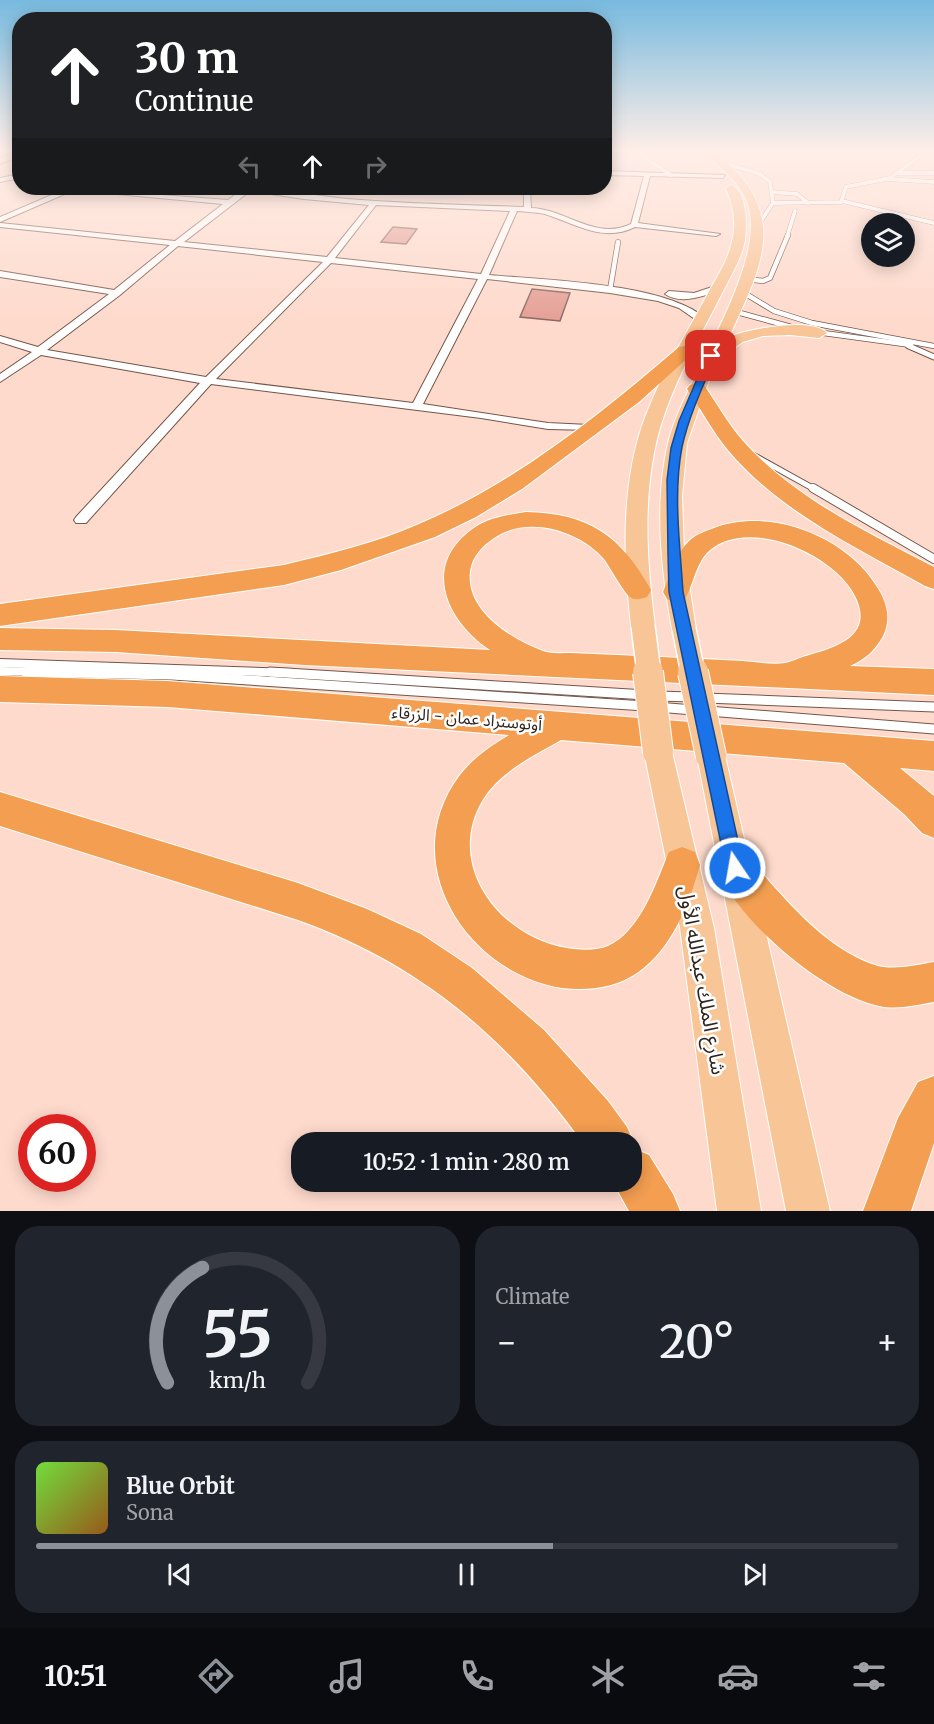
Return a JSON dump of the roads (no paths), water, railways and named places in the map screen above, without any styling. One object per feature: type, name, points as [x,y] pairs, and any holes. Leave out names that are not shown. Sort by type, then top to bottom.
[{"type":"highway","points":[[0,615],[284,575],[426,531],[468,511],[514,484],[632,398],[685,351]]},
{"type":"highway","points":[[697,389],[736,446],[779,486],[808,507],[934,579]]},
{"type":"highway","points":[[540,663],[507,646],[481,627],[463,604],[455,581],[464,552],[475,540],[489,530],[506,524],[543,520],[562,522],[601,541],[627,571],[638,590]]},
{"type":"highway","points":[[676,592],[689,558],[704,541],[726,534],[750,531],[775,532],[801,538],[826,550],[848,566],[864,584],[873,604],[874,624],[865,642],[847,654],[783,675]]},
{"type":"highway","points":[[0,639],[105,641],[934,682]]},
{"type":"highway","name":"أوتوستراد عمان - الزرقاء","points":[[0,689],[167,694],[934,756]]},
{"type":"highway","points":[[558,725],[500,758],[470,789],[459,809],[453,835],[454,863],[462,893],[478,920],[500,943],[528,960],[559,970],[591,970],[620,961],[639,945],[666,907],[682,865]]},
{"type":"highway","points":[[852,750],[916,802],[934,821]]},
{"type":"highway","points":[[0,809],[295,900],[356,922],[394,941],[468,989],[504,1021],[545,1061],[585,1107],[603,1132]]},
{"type":"highway","points":[[735,868],[779,923],[804,946],[837,968],[878,986],[907,986],[934,982]]},
{"type":"highway","points":[[892,1208],[914,1134],[934,1098]]},
{"type":"highway","points":[[642,1188],[656,1211]]},
{"type":"main road","name":"شارع الملك عبدالله الأول","points":[[739,207],[742,224],[736,252],[657,409],[646,451],[638,499],[636,553],[638,590],[658,752],[699,938],[740,1211]]},
{"type":"main road","points":[[754,207],[759,224],[755,254],[733,311],[684,421],[677,448],[673,480],[676,592],[808,1211]]},
{"type":"main road","points":[[706,313],[733,311]]},
{"type":"main road","points":[[711,356],[734,339],[758,331],[784,330],[819,333]]},
{"type":"street","points":[[0,223],[34,207]]},
{"type":"street","points":[[0,379],[40,352],[117,293],[223,207]]},
{"type":"street","points":[[81,520],[208,381],[329,260],[371,207]]},
{"type":"street","points":[[456,207],[528,210],[558,215],[600,231],[624,230],[634,225],[716,234]]},
{"type":"street","points":[[634,225],[638,207]]},
{"type":"street","points":[[416,407],[484,276],[514,209]]},
{"type":"street","points":[[0,223],[174,245],[611,290],[675,302],[692,310],[706,313]]},
{"type":"street","points":[[0,274],[117,293]]},
{"type":"street","points":[[611,290],[637,290],[689,296],[706,294],[718,288]]},
{"type":"street","points":[[0,339],[40,352],[208,381],[482,415],[548,426],[589,429]]},
{"type":"street","points":[[548,426],[558,436],[564,447]]},
{"type":"lane","points":[[759,224],[771,207]]},
{"type":"lane","points":[[864,207],[934,224]]},
{"type":"lane","points":[[743,285],[770,278],[785,245],[795,211]]},
{"type":"lane","points":[[611,290],[612,268],[618,242]]},
{"type":"lane","points":[[743,285],[766,307],[790,316],[924,345]]},
{"type":"lane","points":[[733,311],[819,333],[907,345],[934,346]]},
{"type":"lane","points":[[907,345],[934,357]]},
{"type":"lane","points":[[736,446],[934,559]]},
{"type":"lane","points":[[0,663],[248,670],[546,690],[934,707]]},
{"type":"lane","points":[[0,671],[172,675],[329,684],[934,729]]}]
